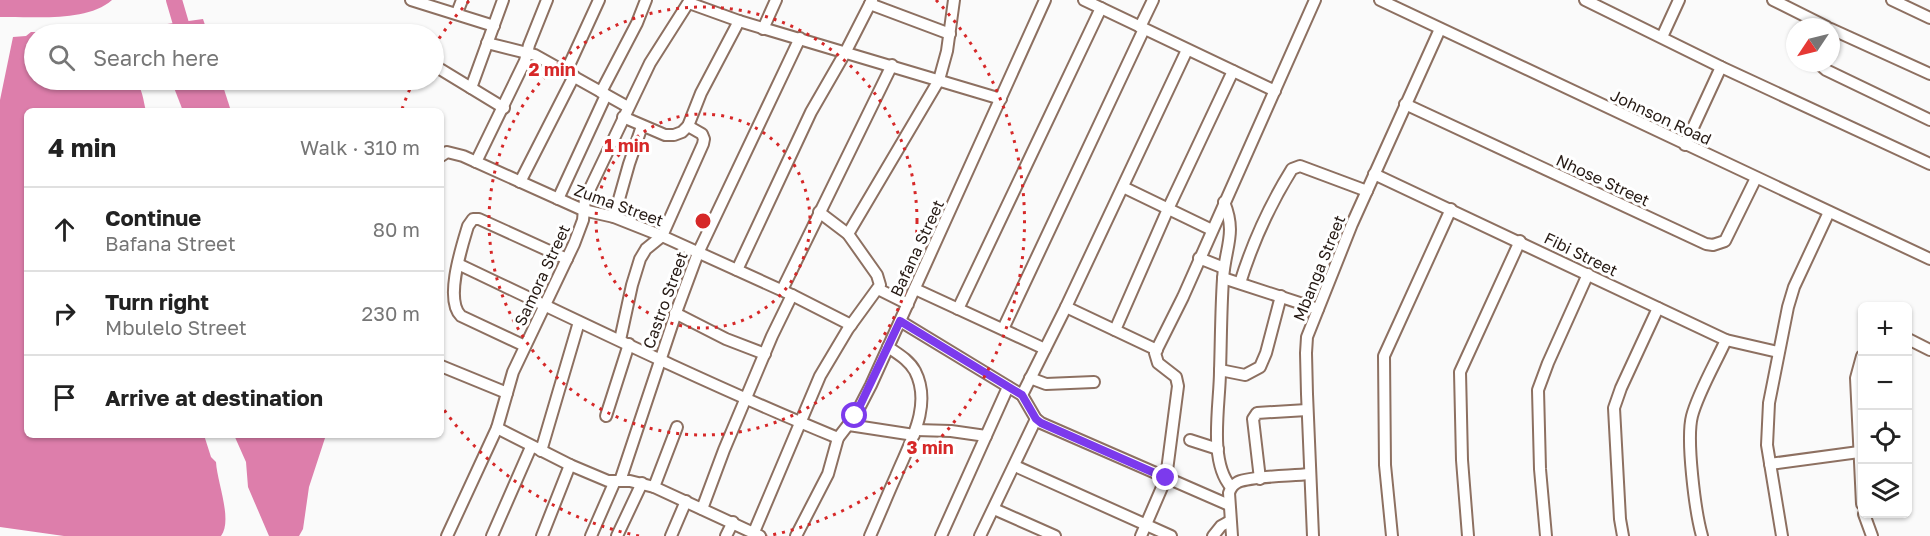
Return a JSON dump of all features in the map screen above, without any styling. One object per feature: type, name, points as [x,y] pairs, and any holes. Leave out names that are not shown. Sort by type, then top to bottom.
[{"type":"street","points":[[413,0],[494,26]]},
{"type":"street","points":[[457,13],[462,0]]},
{"type":"street","points":[[471,88],[503,0]]},
{"type":"street","points":[[476,162],[504,108],[547,0]]},
{"type":"street","points":[[519,182],[570,74],[599,0]]},
{"type":"street","points":[[558,199],[603,93],[638,23],[646,0]]},
{"type":"street","points":[[763,29],[776,0]]},
{"type":"street","name":"Bafana Street","points":[[796,536],[828,474],[838,438],[861,405],[915,289],[1045,0]]},
{"type":"street","points":[[1084,0],[1275,91]]},
{"type":"street","points":[[1003,329],[1153,0]]},
{"type":"street","points":[[1141,536],[1166,478],[1178,387],[1176,377],[1158,363],[1155,356],[1184,297],[1199,258],[1315,0]]},
{"type":"street","name":"Johnson Road","points":[[1380,0],[1930,259]]},
{"type":"street","points":[[1662,37],[1679,0]]},
{"type":"street","points":[[1773,0],[1807,18]]},
{"type":"street","points":[[1892,0],[1930,18]]},
{"type":"street","points":[[689,1],[763,29],[892,65],[1001,99]]},
{"type":"street","name":"Samora Street","points":[[447,536],[497,428],[507,393],[525,346],[581,226],[585,199],[650,63],[689,1]]},
{"type":"street","points":[[848,234],[939,80],[958,1]]},
{"type":"street","points":[[1592,1],[1721,67],[1930,164]]},
{"type":"street","points":[[737,270],[811,111],[845,53],[871,2],[950,34]]},
{"type":"street","points":[[958,309],[1098,5]]},
{"type":"street","points":[[487,42],[527,53],[570,74],[603,93],[642,126],[670,135],[678,134],[688,126],[701,93],[739,21]]},
{"type":"street","name":"Mbanga Street","points":[[1313,536],[1306,344],[1366,191],[1440,29]]},
{"type":"street","points":[[1840,35],[1930,74]]},
{"type":"street","name":"Castro Street","points":[[591,536],[618,481],[675,313],[698,253],[800,38]]},
{"type":"street","points":[[1022,395],[1046,349],[1187,50]]},
{"type":"street","points":[[702,509],[724,450],[747,400],[819,212],[892,65]]},
{"type":"street","points":[[1685,145],[1721,67]]},
{"type":"street","points":[[1114,330],[1233,71]]},
{"type":"street","points":[[444,72],[504,108]]},
{"type":"street","points":[[1830,72],[1930,120]]},
{"type":"street","name":"Nhose Street","points":[[1405,104],[1706,244],[1713,245],[1725,241],[1756,178]]},
{"type":"street","points":[[614,217],[642,126]]},
{"type":"street","points":[[606,416],[625,342],[632,285],[640,259],[646,249],[662,236],[704,139],[702,134],[688,126]]},
{"type":"street","name":"Zuma Street","points":[[444,155],[450,152],[583,210],[614,217],[662,236],[787,292],[850,325]]},
{"type":"street","points":[[1240,284],[1248,255],[1270,206],[1292,169],[1300,166],[1366,191]]},
{"type":"street","name":"Fibi Street","points":[[1374,174],[1726,339],[1778,352]]},
{"type":"street","points":[[1123,187],[1212,230]]},
{"type":"street","points":[[1224,202],[1232,222],[1223,274],[1217,418],[1222,475],[1231,487],[1229,506],[1232,536]]},
{"type":"street","points":[[1392,536],[1385,465],[1384,356],[1451,209]]},
{"type":"street","points":[[497,428],[570,465],[608,480],[642,483],[654,487],[757,534],[820,376],[850,325],[878,289],[879,279],[848,234],[819,212]]},
{"type":"street","points":[[1782,536],[1770,464],[1767,425],[1769,403],[1778,352],[1794,287],[1829,212]]},
{"type":"street","points":[[525,346],[458,313],[455,306],[454,288],[468,226],[476,218],[567,259]]},
{"type":"street","points":[[1468,536],[1462,460],[1461,372],[1520,241]]},
{"type":"street","points":[[1199,258],[1240,284],[1318,309]]},
{"type":"street","points":[[458,264],[747,400],[838,438]]},
{"type":"street","points":[[1546,536],[1540,469],[1538,390],[1588,274]]},
{"type":"street","points":[[878,289],[908,304]]},
{"type":"street","points":[[915,289],[1046,349]]},
{"type":"street","points":[[1220,370],[1245,375],[1260,367],[1281,296]]},
{"type":"street","points":[[1066,307],[1157,350]]},
{"type":"street","points":[[1623,536],[1619,509],[1614,408],[1621,387],[1658,308]]},
{"type":"street","points":[[675,313],[726,339],[765,354]]},
{"type":"street","points":[[900,321],[1022,395],[1036,419],[1046,425],[1229,506]]},
{"type":"street","points":[[492,536],[536,449],[579,322]]},
{"type":"street","points":[[1701,536],[1696,506],[1690,424],[1694,409],[1726,339]]},
{"type":"street","points":[[1912,341],[1930,350]]},
{"type":"street","points":[[870,536],[915,432],[921,411],[919,382],[910,363],[888,346]]},
{"type":"street","points":[[444,367],[507,393]]},
{"type":"street","points":[[1858,372],[1856,378],[1858,415]]},
{"type":"street","points":[[1030,378],[1046,384],[1094,382]]},
{"type":"street","points":[[941,536],[1008,387]]},
{"type":"street","points":[[1260,479],[1253,419],[1257,413],[1307,410]]},
{"type":"street","points":[[980,536],[1036,419]]},
{"type":"street","points":[[849,425],[915,432],[951,431],[986,436]]},
{"type":"street","points":[[654,487],[677,427]]},
{"type":"street","points":[[1190,440],[1218,449]]},
{"type":"street","points":[[1770,464],[1858,452]]},
{"type":"street","points":[[542,536],[570,465]]},
{"type":"street","points":[[1015,466],[1171,536]]},
{"type":"street","points":[[1231,487],[1242,481],[1309,474]]},
{"type":"street","points":[[617,536],[642,483]]},
{"type":"street","points":[[671,536],[686,501]]},
{"type":"street","points":[[994,509],[1055,536]]},
{"type":"street","points":[[1866,518],[1872,536]]},
{"type":"street","points":[[1213,536],[1221,526],[1230,521]]},
{"type":"street","points":[[726,536],[733,522]]},
{"type":"shaded area","points":[[0,0],[112,0],[101,7],[74,15],[0,17]]},
{"type":"shaded area","points":[[203,19],[205,24],[167,24]]},
{"type":"shaded area","points":[[24,36],[24,90],[141,90],[145,108],[24,108],[24,438],[205,438],[211,457],[216,462],[225,511],[224,529],[221,536],[64,536],[0,527],[0,100],[13,37]]},
{"type":"shaded area","points":[[175,90],[224,90],[230,108],[182,108]]},
{"type":"shaded area","points":[[235,438],[325,438],[309,487],[303,529],[299,536],[269,536],[248,487],[246,462]]},
{"type":"waterway","points":[[174,0],[181,24]]},
{"type":"route","points":[[855,416],[900,321],[1022,395],[1036,419],[1041,423],[1166,478]]}]
